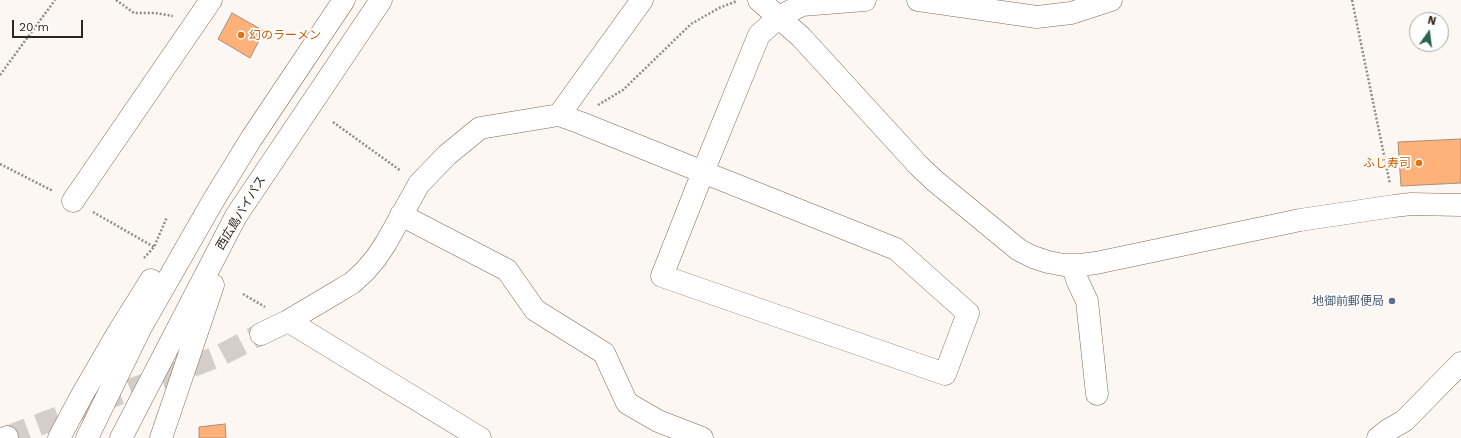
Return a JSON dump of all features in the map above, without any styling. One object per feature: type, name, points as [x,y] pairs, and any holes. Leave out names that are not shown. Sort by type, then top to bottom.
[{"type":"main road","points":[[74,201],[211,0]]},
{"type":"main road","points":[[59,438],[119,331],[159,268],[251,139],[344,0]]},
{"type":"main road","name":"西広島バイパス","points":[[121,438],[236,216],[381,0]]},
{"type":"main road","points":[[559,115],[642,0]]},
{"type":"main road","points":[[758,0],[801,37],[919,166],[935,181],[1019,250],[1048,262],[1072,265],[1096,263],[1300,220],[1394,206],[1411,204],[1461,205]]},
{"type":"main road","points":[[261,334],[288,321],[352,283],[365,271],[376,258],[419,184],[447,156],[480,128],[559,115],[703,172],[896,249],[968,313],[944,374],[662,276],[703,172],[760,35],[779,17],[802,5],[866,0]]},
{"type":"main road","points":[[918,0],[1037,17],[1072,6],[1111,0]]},
{"type":"main road","points":[[86,438],[141,327],[176,263],[251,139]]},
{"type":"main road","points":[[401,215],[507,270],[534,310],[604,353],[627,403],[658,421],[702,438]]},
{"type":"main road","points":[[161,438],[236,216]]},
{"type":"main road","points":[[1072,265],[1087,301],[1097,394]]},
{"type":"main road","points":[[288,321],[480,438]]},
{"type":"main road","points":[[1378,438],[1388,430],[1404,421],[1461,362]]},
{"type":"path","points":[[0,75],[54,0]]},
{"type":"path","points":[[116,0],[134,13],[155,13],[198,20]]},
{"type":"path","points":[[559,115],[598,105],[623,90],[691,24],[719,8],[740,0]]},
{"type":"path","points":[[1352,0],[1394,206]]},
{"type":"path","points":[[333,122],[419,184]]},
{"type":"path","points":[[0,164],[74,201],[154,247],[167,217]]},
{"type":"building","name":"幻のラーメン","points":[[232,13],[264,31],[250,58],[218,39]]},
{"type":"building","points":[[1461,139],[1461,183],[1401,186],[1398,142]]},
{"type":"building","points":[[225,424],[226,438],[199,438],[199,427]]},
{"type":"tunnel","points":[[7,437],[219,356],[261,334]]},
{"type":"place","name":"幻のラーメン","points":[[241,35]]},
{"type":"place","name":"ふじ寿司","points":[[1419,163]]},
{"type":"place","name":"地御前郵便局","points":[[1392,301]]}]
